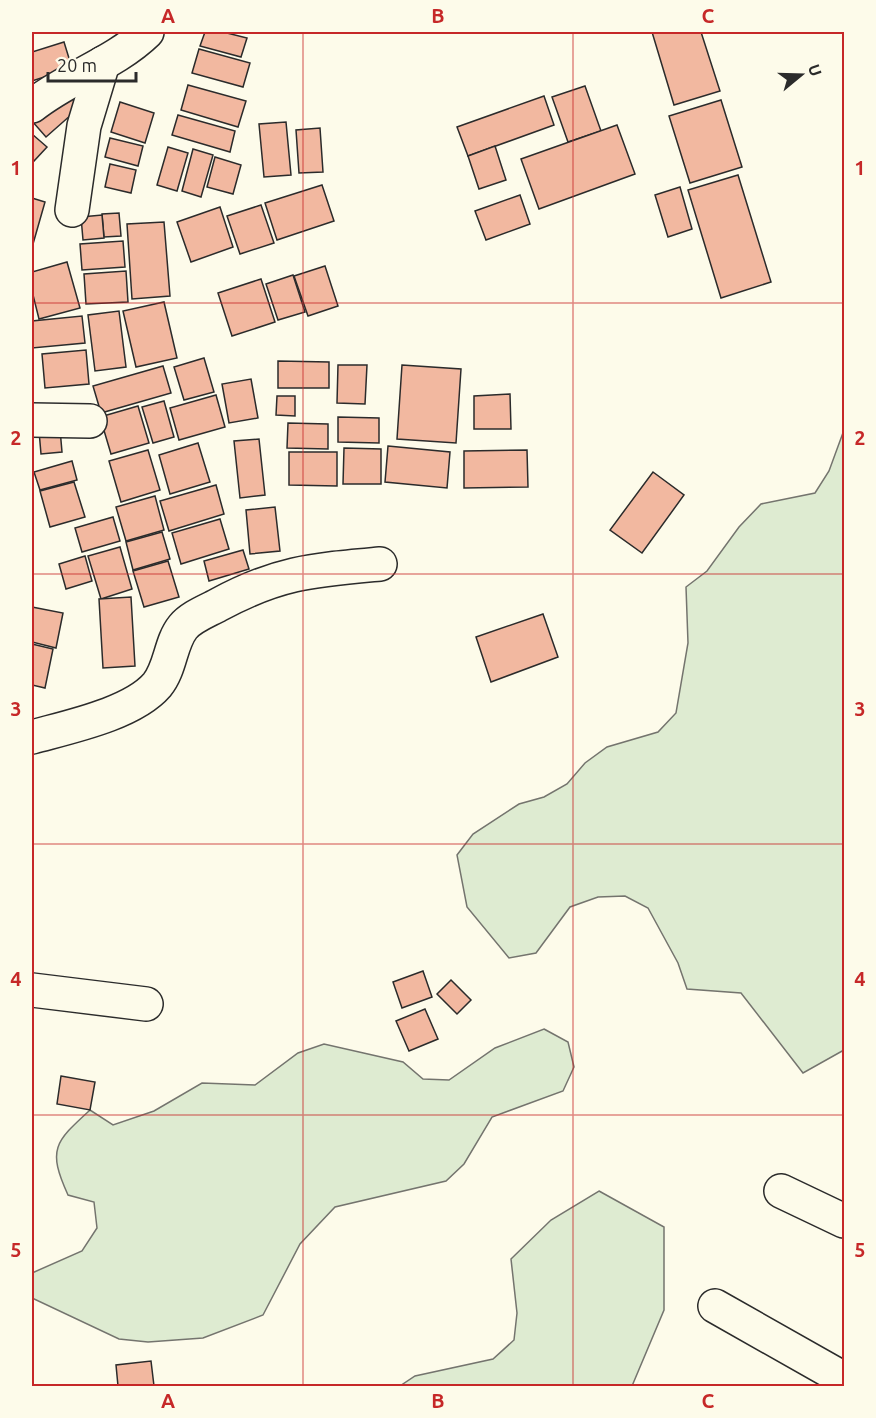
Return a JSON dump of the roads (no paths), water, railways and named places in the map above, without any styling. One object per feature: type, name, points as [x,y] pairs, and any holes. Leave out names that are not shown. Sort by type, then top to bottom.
[{"type":"street","points":[[32,106],[54,88],[128,50],[147,32]]},
{"type":"street","points":[[72,210],[84,126],[104,63]]},
{"type":"street","points":[[32,420],[90,421]]},
{"type":"street","points":[[32,737],[88,721],[132,704],[157,685],[170,663],[183,627],[196,617],[255,586],[283,576],[316,570],[380,564]]},
{"type":"street","points":[[32,990],[146,1004]]},
{"type":"street","points":[[781,1191],[844,1221]]},
{"type":"street","points":[[715,1306],[844,1379]]}]
